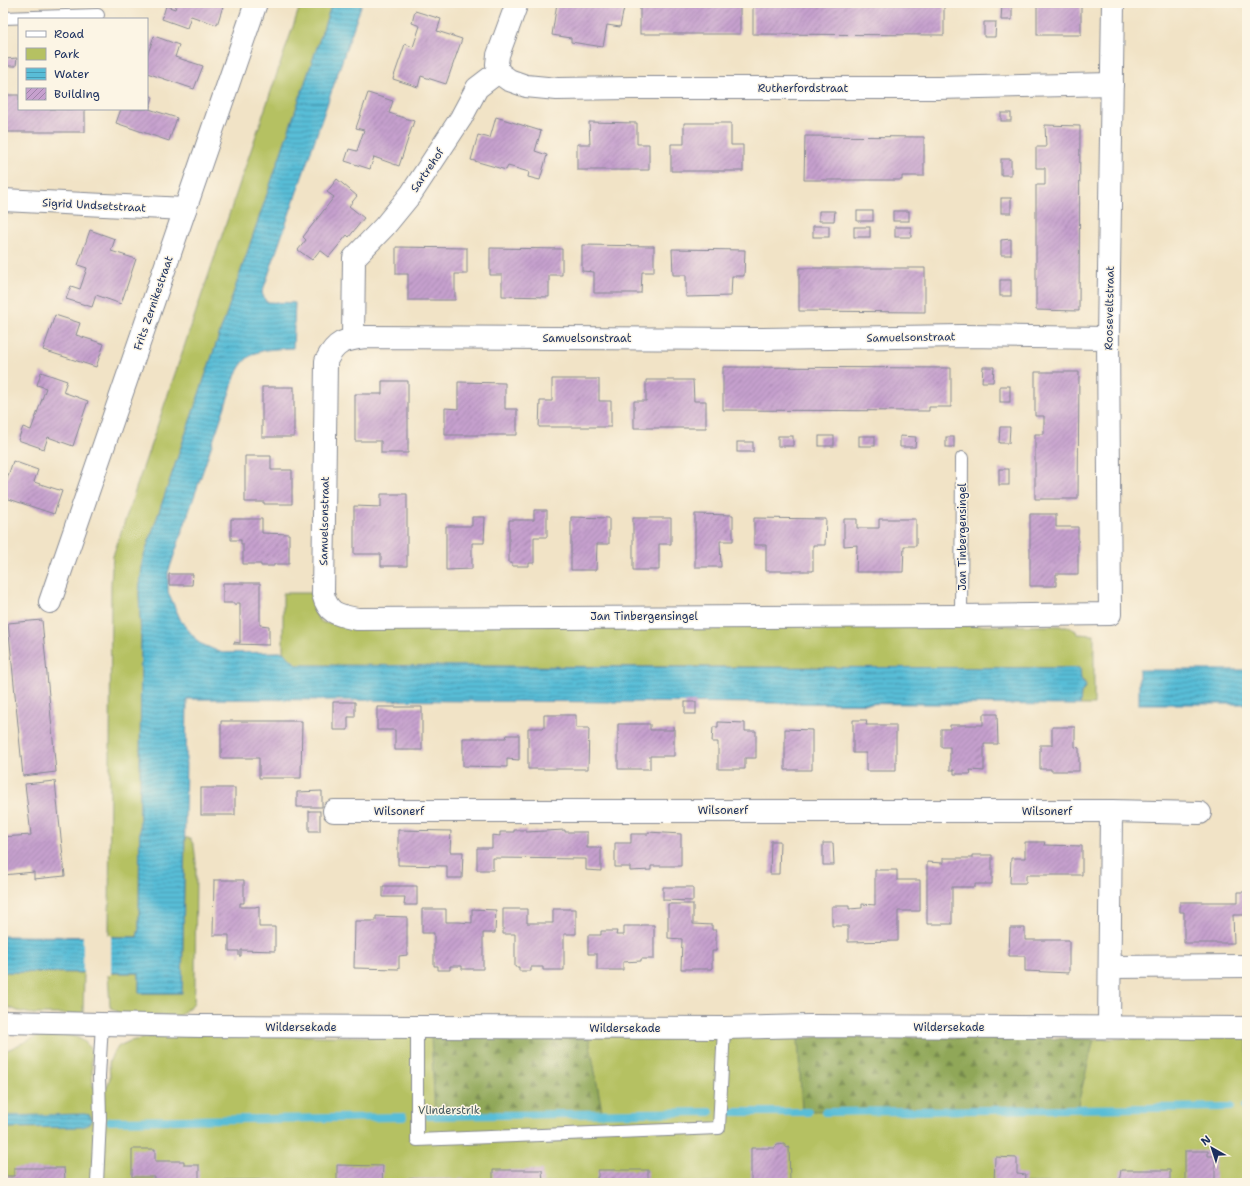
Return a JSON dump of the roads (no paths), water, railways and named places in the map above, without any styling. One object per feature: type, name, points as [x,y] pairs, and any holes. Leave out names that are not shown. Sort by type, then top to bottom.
[{"type":"street","name":"Frits Zernikestraat","points":[[50,602],[256,3]]},
{"type":"street","points":[[498,72],[498,55],[517,3]]},
{"type":"street","name":"Rooseveltstraat","points":[[1110,614],[1108,338],[1113,3]]},
{"type":"street","name":"Rutherfordstraat","points":[[498,72],[509,80],[526,86],[557,89],[938,88],[1112,84]]},
{"type":"street","name":"Sartrehof","points":[[353,338],[354,258],[384,227],[411,194],[461,118],[477,88],[498,72]]},
{"type":"street","name":"Sigrid Undsetstraat","points":[[3,200],[185,209]]},
{"type":"street","name":"Samuelsonstraat","points":[[329,609],[323,594],[326,361],[336,345],[353,338],[762,339],[963,336],[1108,338]]},
{"type":"street","name":"Jan Tinbergensingel","points":[[329,609],[340,615],[357,618],[961,616],[1110,614]]},
{"type":"street","name":"Wilsonerf","points":[[334,811],[1111,811],[1200,814]]},
{"type":"street","points":[[1109,1027],[1111,811]]},
{"type":"street","points":[[1110,967],[1247,966]]},
{"type":"street","name":"Wildersekade","points":[[3,1022],[417,1028],[724,1028],[809,1026],[1247,1028]]},
{"type":"lane","points":[[3,18],[98,15]]},
{"type":"lane","name":"Jan Tinbergensingel","points":[[961,616],[962,458]]},
{"type":"lane","points":[[97,1183],[100,1119],[99,1076],[102,1024]]},
{"type":"lane","points":[[417,1028],[417,1140],[719,1128],[724,1028]]},
{"type":"water","points":[[332,3],[362,3],[262,293],[266,302],[295,303],[293,348],[267,350],[253,354],[241,365],[236,374],[168,573],[168,592],[181,621],[199,643],[222,653],[283,652],[297,665],[1080,668],[1081,679],[1086,686],[1081,693],[1080,705],[187,699],[182,993],[139,993],[139,973],[3,972],[3,936],[137,937],[139,929],[141,639],[139,593],[143,559]]},
{"type":"water","points":[[1139,670],[1247,670],[1247,704],[1139,704]]},
{"type":"water","points":[[90,1115],[92,1119],[89,1124],[82,1127],[3,1128],[3,1116]]},
{"type":"waterway","points":[[825,1112],[1231,1107]]},
{"type":"waterway","points":[[429,1116],[710,1112]]},
{"type":"waterway","points":[[729,1112],[808,1112]]},
{"type":"waterway","points":[[110,1121],[403,1117]]},
{"type":"park label","name":"Vlinderstrik","points":[[449,1110]]}]
